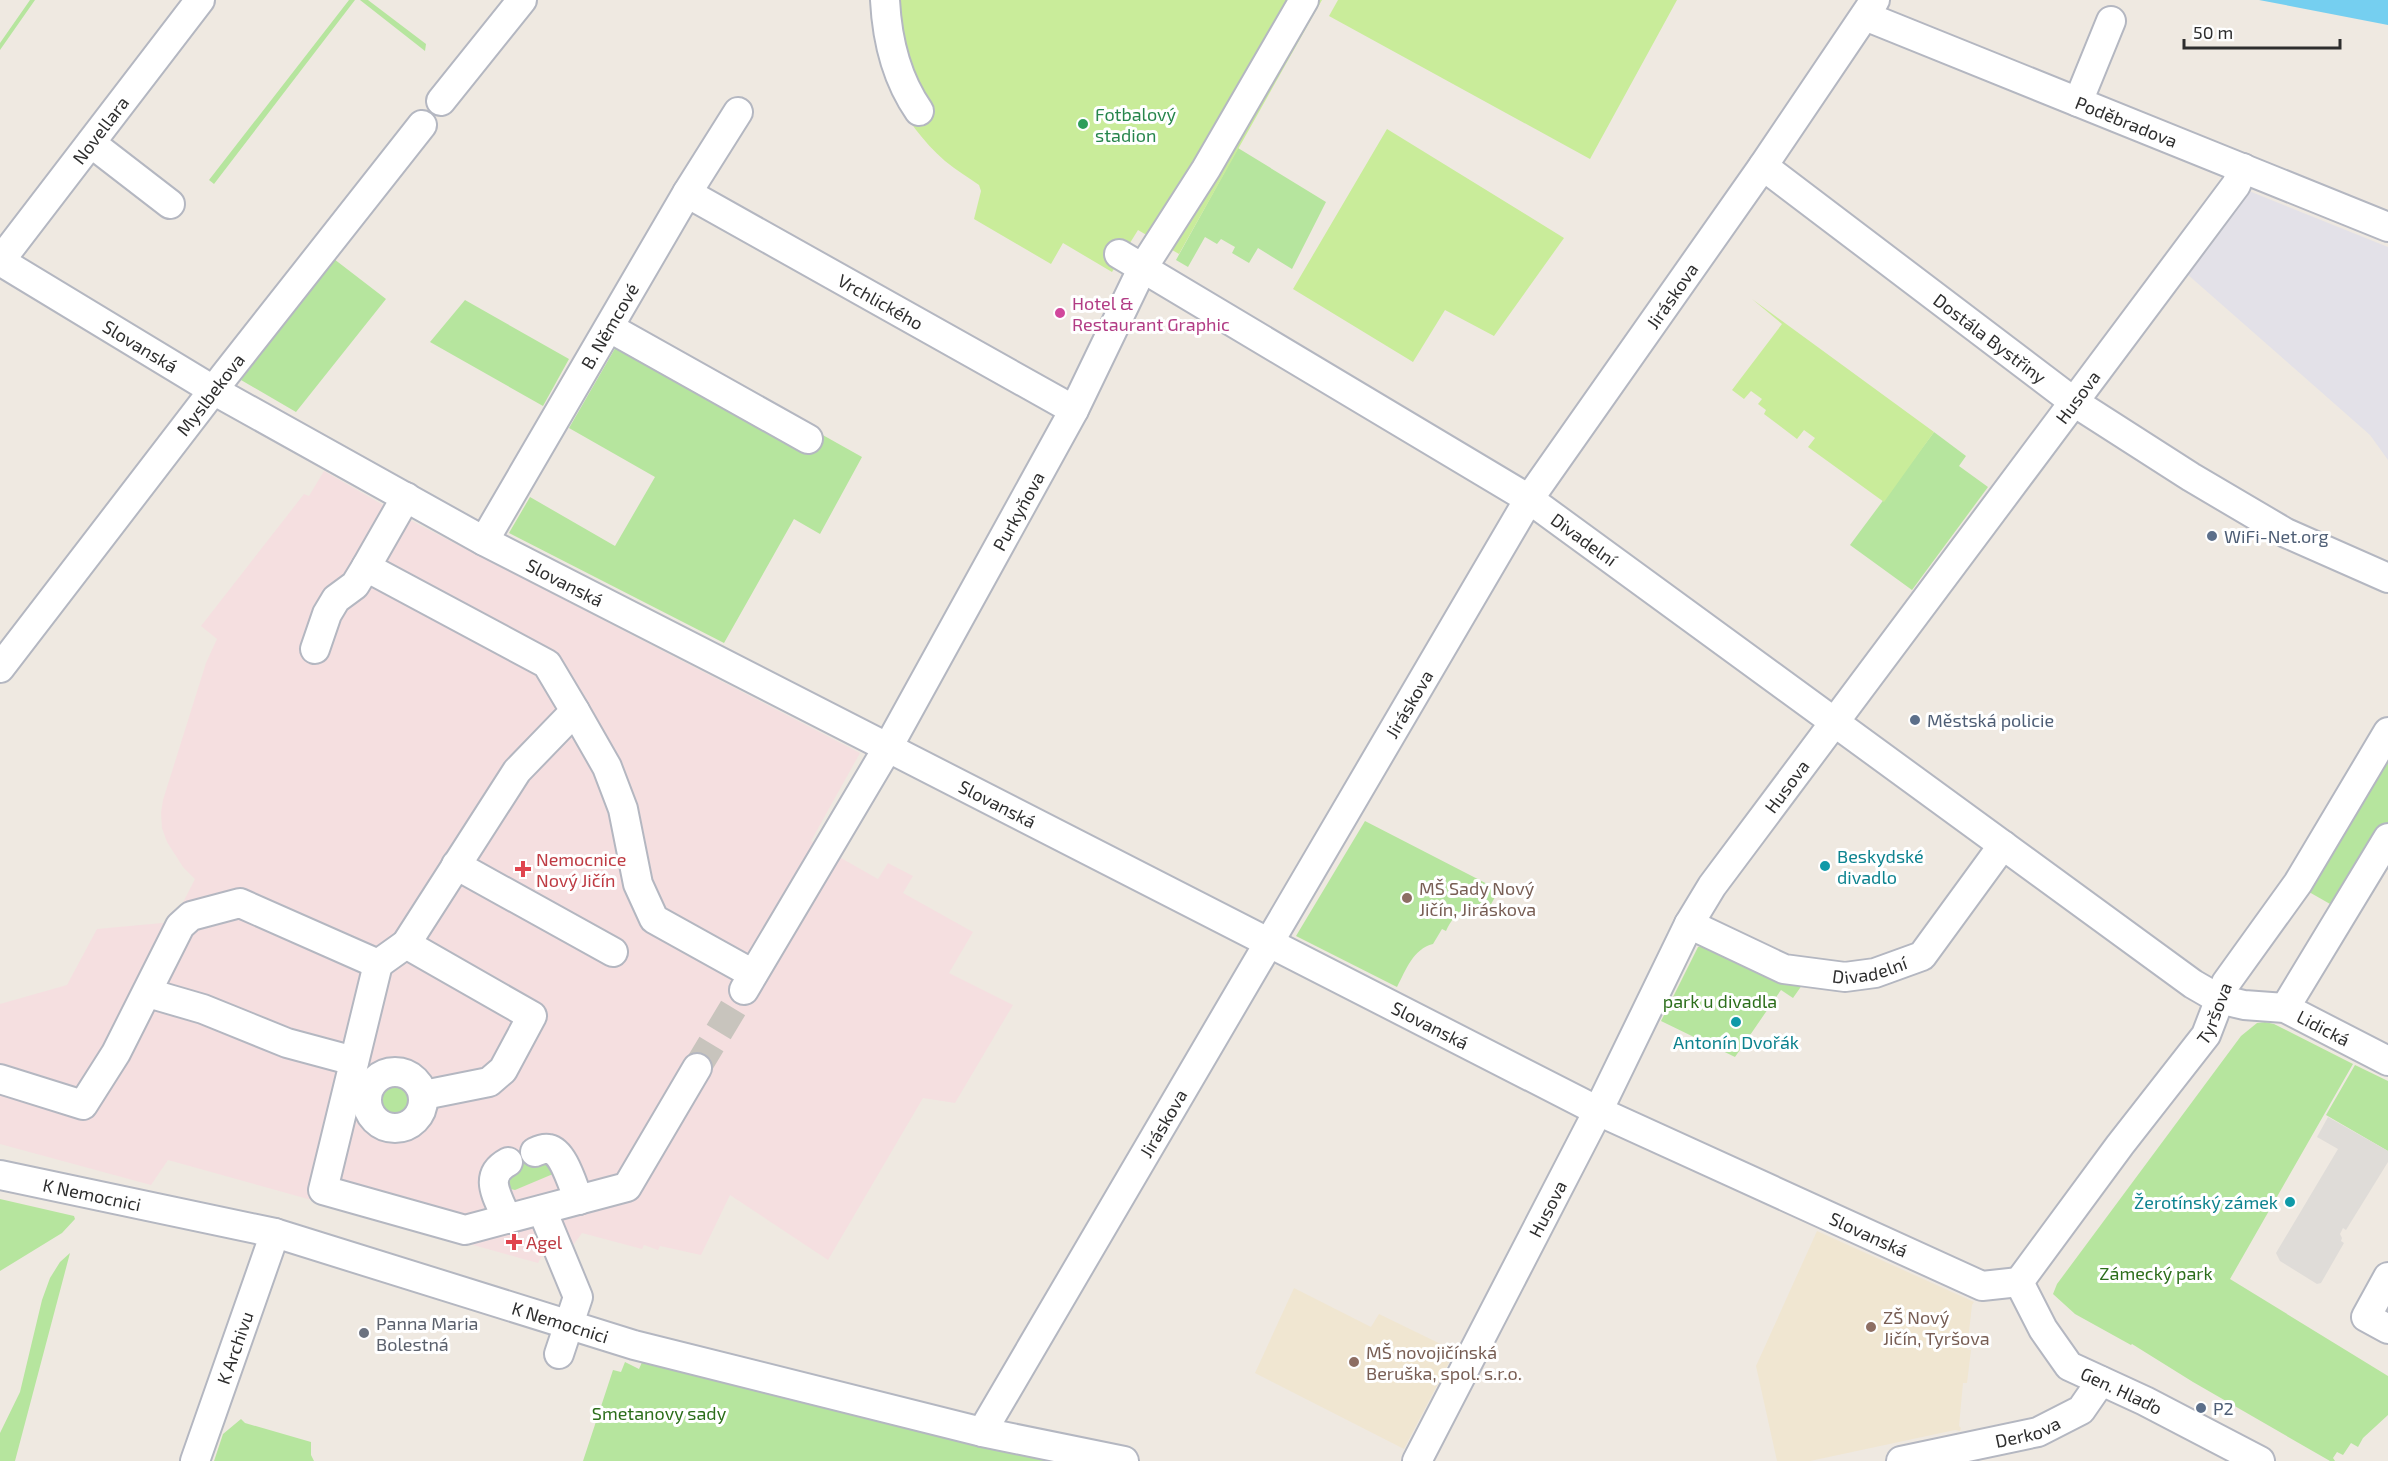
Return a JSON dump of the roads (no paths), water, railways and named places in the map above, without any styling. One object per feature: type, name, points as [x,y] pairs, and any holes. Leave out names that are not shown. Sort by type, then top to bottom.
[{"type":"street","name":"Novellara","points":[[0,261],[200,0]]},
{"type":"street","points":[[441,101],[522,0]]},
{"type":"street","points":[[885,0],[891,50],[901,79],[919,111]]},
{"type":"street","name":"Purkyňova","points":[[575,711],[607,767],[623,809],[638,884],[654,919],[748,982],[887,748],[1074,410],[1131,262],[1206,169],[1304,0]]},
{"type":"street","name":"Poděbradova","points":[[1870,8],[2078,102],[2388,227]]},
{"type":"street","name":"Jiráskova","points":[[982,1432],[1529,499],[1763,166],[1870,8]]},
{"type":"street","points":[[2078,102],[2111,21]]},
{"type":"street","name":"B. Němcové","points":[[484,541],[687,193],[738,112]]},
{"type":"street","name":"Myslbekova","points":[[0,668],[213,390],[422,124]]},
{"type":"street","points":[[91,143],[170,204]]},
{"type":"street","name":"Dostála Bystřiny","points":[[1763,166],[2074,402],[2191,477],[2286,533],[2388,578]]},
{"type":"street","name":"Husova","points":[[1417,1461],[1598,1112],[1689,924],[1712,886],[2236,185],[2243,168]]},
{"type":"street","name":"Vrchlického","points":[[687,193],[1074,410]]},
{"type":"street","name":"Slovanská","points":[[0,261],[213,390],[321,460],[406,497],[484,541],[1598,1112],[1982,1286],[2019,1282]]},
{"type":"street","name":"Divadelní","points":[[1131,262],[1529,499],[2193,984],[2219,999]]},
{"type":"street","points":[[610,328],[808,439]]},
{"type":"street","points":[[315,649],[327,614],[336,599],[355,585],[406,497]]},
{"type":"street","points":[[366,567],[547,664],[575,711],[517,771],[406,944],[378,964],[358,1073],[322,1190],[465,1230],[627,1187],[697,1068]]},
{"type":"street","name":"Tyršova","points":[[2019,1282],[2120,1145],[2206,1035],[2219,999],[2235,968],[2304,874],[2388,732]]},
{"type":"street","points":[[2285,1008],[2331,943],[2388,838]]},
{"type":"street","name":"Divadelní","points":[[1689,924],[1784,969],[1845,977],[1875,973],[1922,956],[2003,845]]},
{"type":"street","points":[[456,865],[613,952]]},
{"type":"street","points":[[0,1079],[83,1105],[116,1053],[180,926],[191,916],[240,903],[378,964]]},
{"type":"street","points":[[406,944],[532,1016],[503,1070],[489,1082],[424,1095]]},
{"type":"street","points":[[148,993],[203,1009],[358,1073],[380,1075],[391,1071],[412,1076],[420,1085],[424,1095],[418,1117],[410,1124],[399,1128],[378,1123],[370,1114],[366,1104],[367,1092],[358,1073]]},
{"type":"street","name":"Lidická","points":[[2219,999],[2244,1005],[2285,1008],[2388,1061]]},
{"type":"street","points":[[535,1152],[548,1148],[556,1152],[562,1160],[579,1200]]},
{"type":"street","points":[[507,1219],[494,1187],[493,1177],[497,1168],[508,1162]]},
{"type":"street","name":"K Nemocnici","points":[[0,1175],[275,1233],[634,1345],[982,1432],[1124,1461]]},
{"type":"street","points":[[542,1210],[588,1288],[569,1325],[559,1354]]},
{"type":"street","name":"K Archivu","points":[[195,1461],[275,1233]]},
{"type":"street","points":[[2388,1277],[2366,1317],[2388,1329]]},
{"type":"street","name":"Gen. Hlaďo","points":[[2019,1282],[2043,1329],[2069,1366],[2260,1461]]},
{"type":"street","name":"Derkova","points":[[1901,1461],[2038,1432],[2081,1410],[2101,1380]]},
{"type":"water","points":[[2259,0],[2388,0],[2388,25]]},
{"type":"tunnel","points":[[697,1068],[744,990]]},
{"type":"place","name":"Fotbalový stadion","points":[[1083,124]]},
{"type":"place","name":"Hotel & Restaurant Graphic","points":[[1060,313]]},
{"type":"place","name":"WiFi-Net.org","points":[[2212,536]]},
{"type":"place","name":"Městská policie","points":[[1915,720]]},
{"type":"place","name":"Beskydské divadlo","points":[[1825,866]]},
{"type":"place","name":"Nemocnice Nový Jičín","points":[[523,869]]},
{"type":"place","name":"MŠ Sady Nový Jičín, Jiráskova","points":[[1407,898]]},
{"type":"place","name":"Antonín Dvořák","points":[[1736,1022]]},
{"type":"place","name":"Žerotínský zámek","points":[[2290,1202]]},
{"type":"place","name":"Agel","points":[[514,1242]]},
{"type":"place","name":"ZŠ Nový Jičín, Tyršova","points":[[1871,1327]]},
{"type":"place","name":"Panna Maria Bolestná","points":[[364,1333]]},
{"type":"place","name":"MŠ novojičínská Beruška, spol. s.r.o.","points":[[1354,1362]]},
{"type":"place","name":"P2","points":[[2201,1408]]},
{"type":"park label","name":"park u divadla","points":[[1720,1001]]},
{"type":"park label","name":"Zámecký park","points":[[2156,1273]]},
{"type":"park label","name":"Smetanovy sady","points":[[659,1413]]}]
